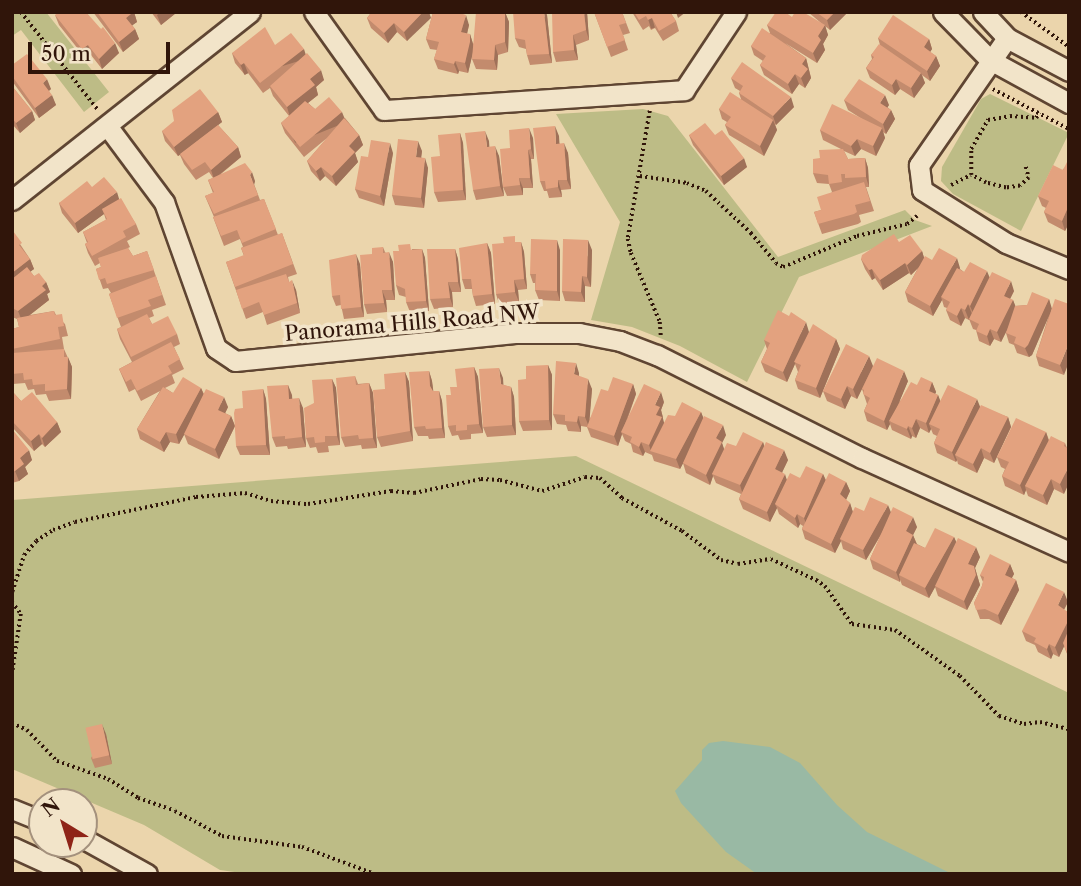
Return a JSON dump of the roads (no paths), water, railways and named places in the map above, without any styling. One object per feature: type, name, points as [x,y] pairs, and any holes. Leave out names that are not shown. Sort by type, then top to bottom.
[{"type":"street","points":[[12,200],[108,127],[250,12]]},
{"type":"street","points":[[314,12],[384,110],[684,90],[736,12]]},
{"type":"street","points":[[943,12],[990,60],[1069,103]]},
{"type":"street","points":[[983,12],[1007,38],[1069,71]]},
{"type":"street","points":[[1007,38],[919,165],[922,190],[1006,243],[1069,269]]},
{"type":"street","name":"Panorama Hills Road NW","points":[[108,127],[164,202],[216,348],[235,361],[515,333],[579,333],[620,341],[657,355],[862,458],[1069,552]]},
{"type":"street","points":[[98,847],[147,874]]},
{"type":"street","points":[[12,848],[71,874]]}]
